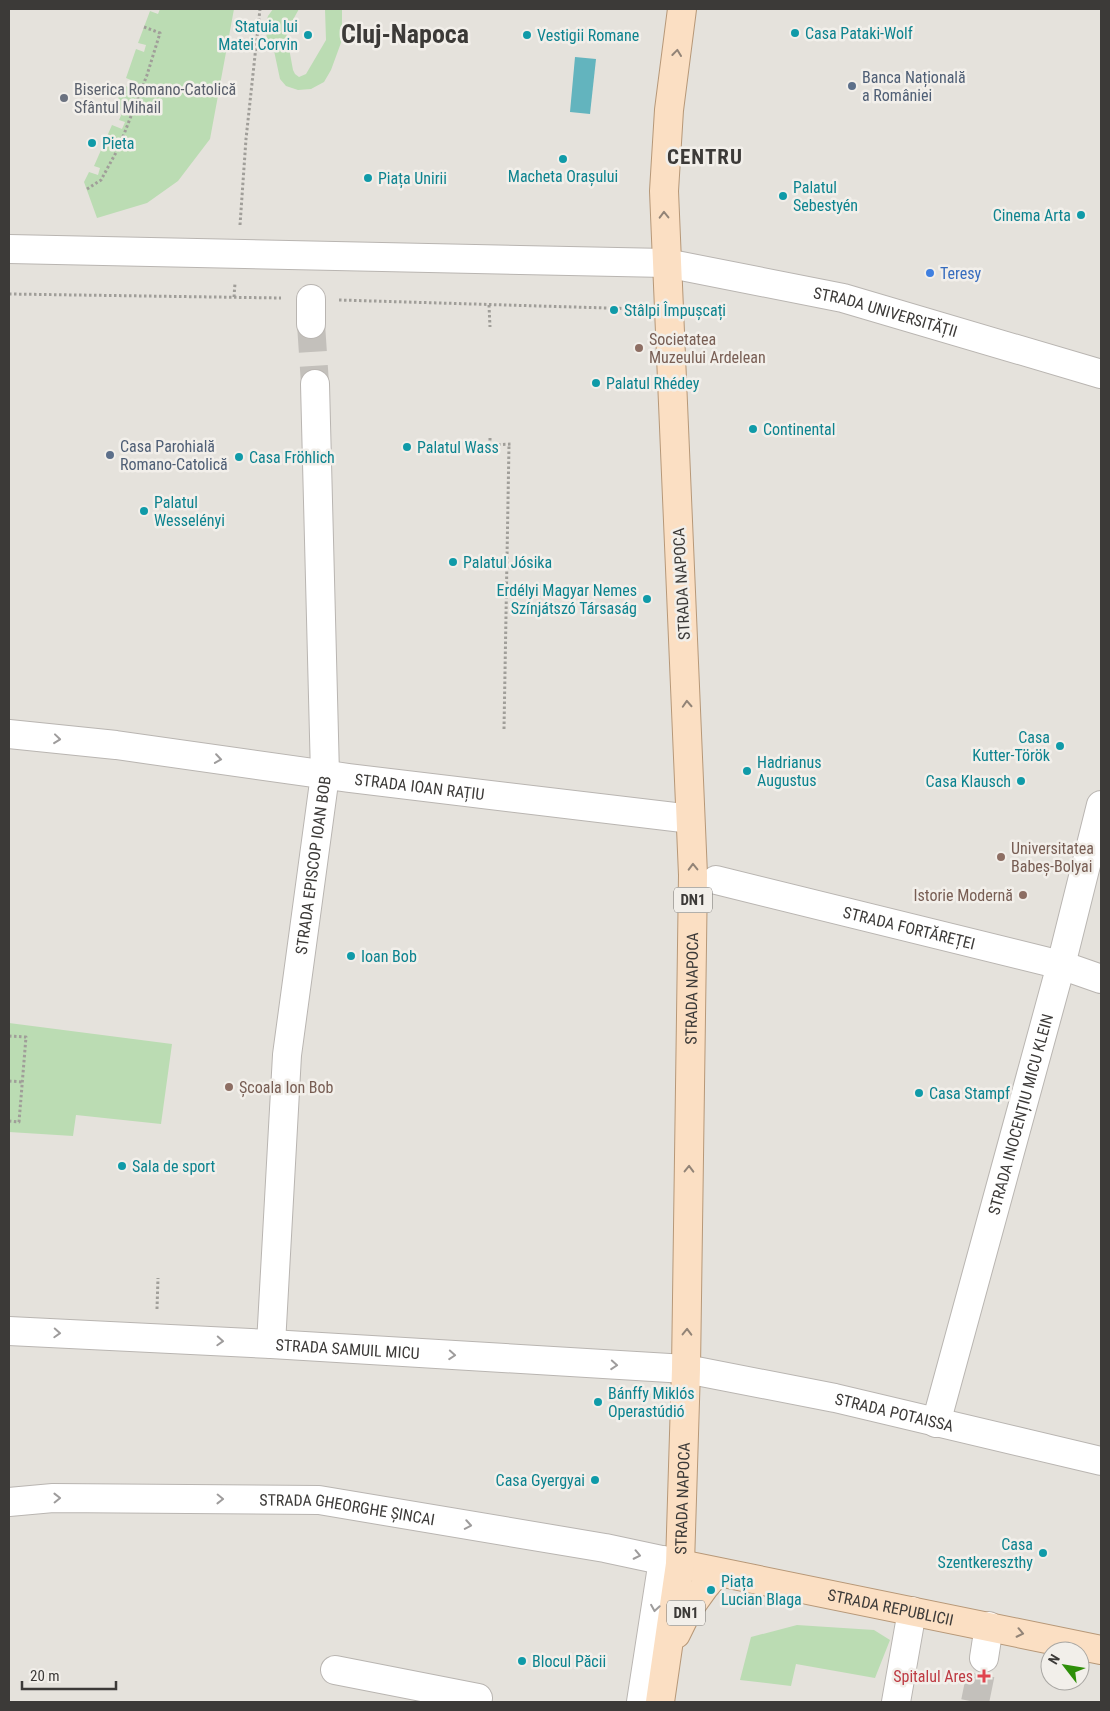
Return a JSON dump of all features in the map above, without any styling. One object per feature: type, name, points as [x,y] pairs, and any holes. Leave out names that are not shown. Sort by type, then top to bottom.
[{"type":"main road","name":"DN1","points":[[666,263],[665,157],[682,9]]},
{"type":"main road","name":"STRADA NAPOCA","points":[[666,263],[694,875],[686,1369],[672,1562]]},
{"type":"main road","name":"DN1","points":[[660,1702],[666,1661],[672,1562]]},
{"type":"main road","name":"STRADA REPUBLICII","points":[[672,1562],[1101,1650]]},
{"type":"main road","name":"DN1","points":[[666,1661],[683,1618],[707,1583],[717,1572]]},
{"type":"street","points":[[9,249],[666,263]]},
{"type":"street","name":"STRADA UNIVERSITĂȚII","points":[[666,263],[843,298],[1101,374]]},
{"type":"street","name":"STRADA EPISCOP IOAN BOB","points":[[272,1344],[287,1055],[324,775],[315,384]]},
{"type":"street","name":"STRADA IOAN RAȚIU","points":[[9,734],[116,745],[324,775],[675,817]]},
{"type":"street","name":"STRADA INOCENȚIU MICU KLEIN","points":[[936,1423],[1061,965],[1101,805]]},
{"type":"street","name":"STRADA FORTĂREȚEI","points":[[716,880],[1061,965],[1101,978]]},
{"type":"street","name":"STRADA SAMUIL MICU","points":[[9,1331],[272,1344],[686,1369]]},
{"type":"street","name":"STRADA POTAISSA","points":[[686,1369],[835,1398],[1101,1460]]},
{"type":"street","name":"STRADA GHEORGHE ȘINCAI","points":[[9,1502],[53,1498],[319,1500],[605,1548],[672,1562]]},
{"type":"street","points":[[640,1702],[672,1562]]},
{"type":"street","points":[[896,1702],[912,1611]]},
{"type":"street","points":[[984,1658],[989,1626]]},
{"type":"street","points":[[335,1670],[478,1698],[478,1702]]},
{"type":"path","points":[[234,297],[246,139],[260,9]]},
{"type":"path","points":[[87,189],[101,180],[119,147],[147,75],[160,33],[144,27]]},
{"type":"path","points":[[489,305],[490,327]]},
{"type":"path","points":[[490,438],[490,445],[510,444],[504,729]]},
{"type":"path","points":[[9,1036],[26,1037],[19,1122],[9,1121]]},
{"type":"path","points":[[9,1081],[22,1082]]},
{"type":"path","points":[[157,1316],[158,1278]]},
{"type":"green space","points":[[160,9],[234,9],[210,139],[178,181],[147,203],[97,218],[84,182],[89,172],[98,175],[100,168],[94,166],[112,125],[122,129],[125,122],[119,120],[123,111],[115,108],[123,85],[130,88],[133,81],[126,78],[136,49],[144,52],[146,45],[138,43],[150,11],[158,14]]},
{"type":"green space","points":[[273,9],[299,9],[286,32],[293,70],[299,77],[306,74],[326,40],[325,9],[342,9],[342,40],[331,70],[324,82],[311,89],[298,90],[286,86],[280,79],[273,46],[267,38],[265,27],[268,16]]},
{"type":"green space","points":[[9,1023],[172,1044],[161,1124],[76,1115],[73,1136],[9,1132]]},
{"type":"green space","points":[[797,1625],[874,1630],[890,1640],[875,1678],[796,1664],[791,1686],[740,1680],[751,1637]]},
{"type":"water","points":[[575,57],[596,59],[590,114],[570,112]]},
{"type":"tunnel","points":[[311,324],[315,384]]},
{"type":"tunnel","points":[[975,1702],[984,1658]]},
{"type":"place","name":"Casa Pataki-Wolf","points":[[795,33]]},
{"type":"place","name":"Statuia lui Matei Corvin","points":[[308,35]]},
{"type":"place","name":"Vestigii Romane","points":[[527,35]]},
{"type":"place","name":"Banca Națională a României","points":[[852,86]]},
{"type":"place","name":"Biserica Romano-Catolică Sfântul Mihail","points":[[64,98]]},
{"type":"place","name":"Pieta","points":[[92,143]]},
{"type":"place","name":"Macheta Orașului","points":[[563,159]]},
{"type":"place","name":"Piața Unirii","points":[[368,178]]},
{"type":"place","name":"Palatul Sebestyén","points":[[783,196]]},
{"type":"place","name":"Cinema Arta","points":[[1081,215]]},
{"type":"place","name":"Teresy","points":[[930,273]]},
{"type":"place","name":"Stâlpi Împușcați","points":[[614,310]]},
{"type":"place","name":"Societatea Muzeului Ardelean","points":[[639,348]]},
{"type":"place","name":"Palatul Rhédey","points":[[596,383]]},
{"type":"place","name":"Continental","points":[[753,429]]},
{"type":"place","name":"Palatul Wass","points":[[407,447]]},
{"type":"place","name":"Casa Parohială Romano-Catolică","points":[[110,455]]},
{"type":"place","name":"Casa Fröhlich","points":[[239,457]]},
{"type":"place","name":"Palatul Wesselényi","points":[[144,511]]},
{"type":"place","name":"Palatul Jósika","points":[[453,562]]},
{"type":"place","name":"Erdélyi Magyar Nemes Színjátszó Társaság","points":[[647,599]]},
{"type":"place","name":"Casa Kutter-Török","points":[[1060,746]]},
{"type":"place","name":"Hadrianus Augustus","points":[[747,771]]},
{"type":"place","name":"Casa Klausch","points":[[1021,781]]},
{"type":"place","name":"Universitatea Babeș-Bolyai","points":[[1001,857]]},
{"type":"place","name":"Istorie Modernă","points":[[1023,895]]},
{"type":"place","name":"Ioan Bob","points":[[351,956]]},
{"type":"place","name":"Școala Ion Bob","points":[[229,1087]]},
{"type":"place","name":"Casa Stampf","points":[[919,1093]]},
{"type":"place","name":"Sala de sport","points":[[122,1166]]},
{"type":"place","name":"Bánffy Miklós Operastúdió","points":[[598,1402]]},
{"type":"place","name":"Casa Gyergyai","points":[[595,1480]]},
{"type":"place","name":"Casa Szentkereszthy","points":[[1043,1553]]},
{"type":"place","name":"Piața Lucian Blaga","points":[[711,1590]]},
{"type":"place","name":"Blocul Păcii","points":[[522,1661]]},
{"type":"place","name":"Spitalul Ares","points":[[984,1676]]},
{"type":"district","name":"Cluj-Napoca","points":[[405,34]]},
{"type":"district","name":"CENTRU","points":[[705,157]]}]
